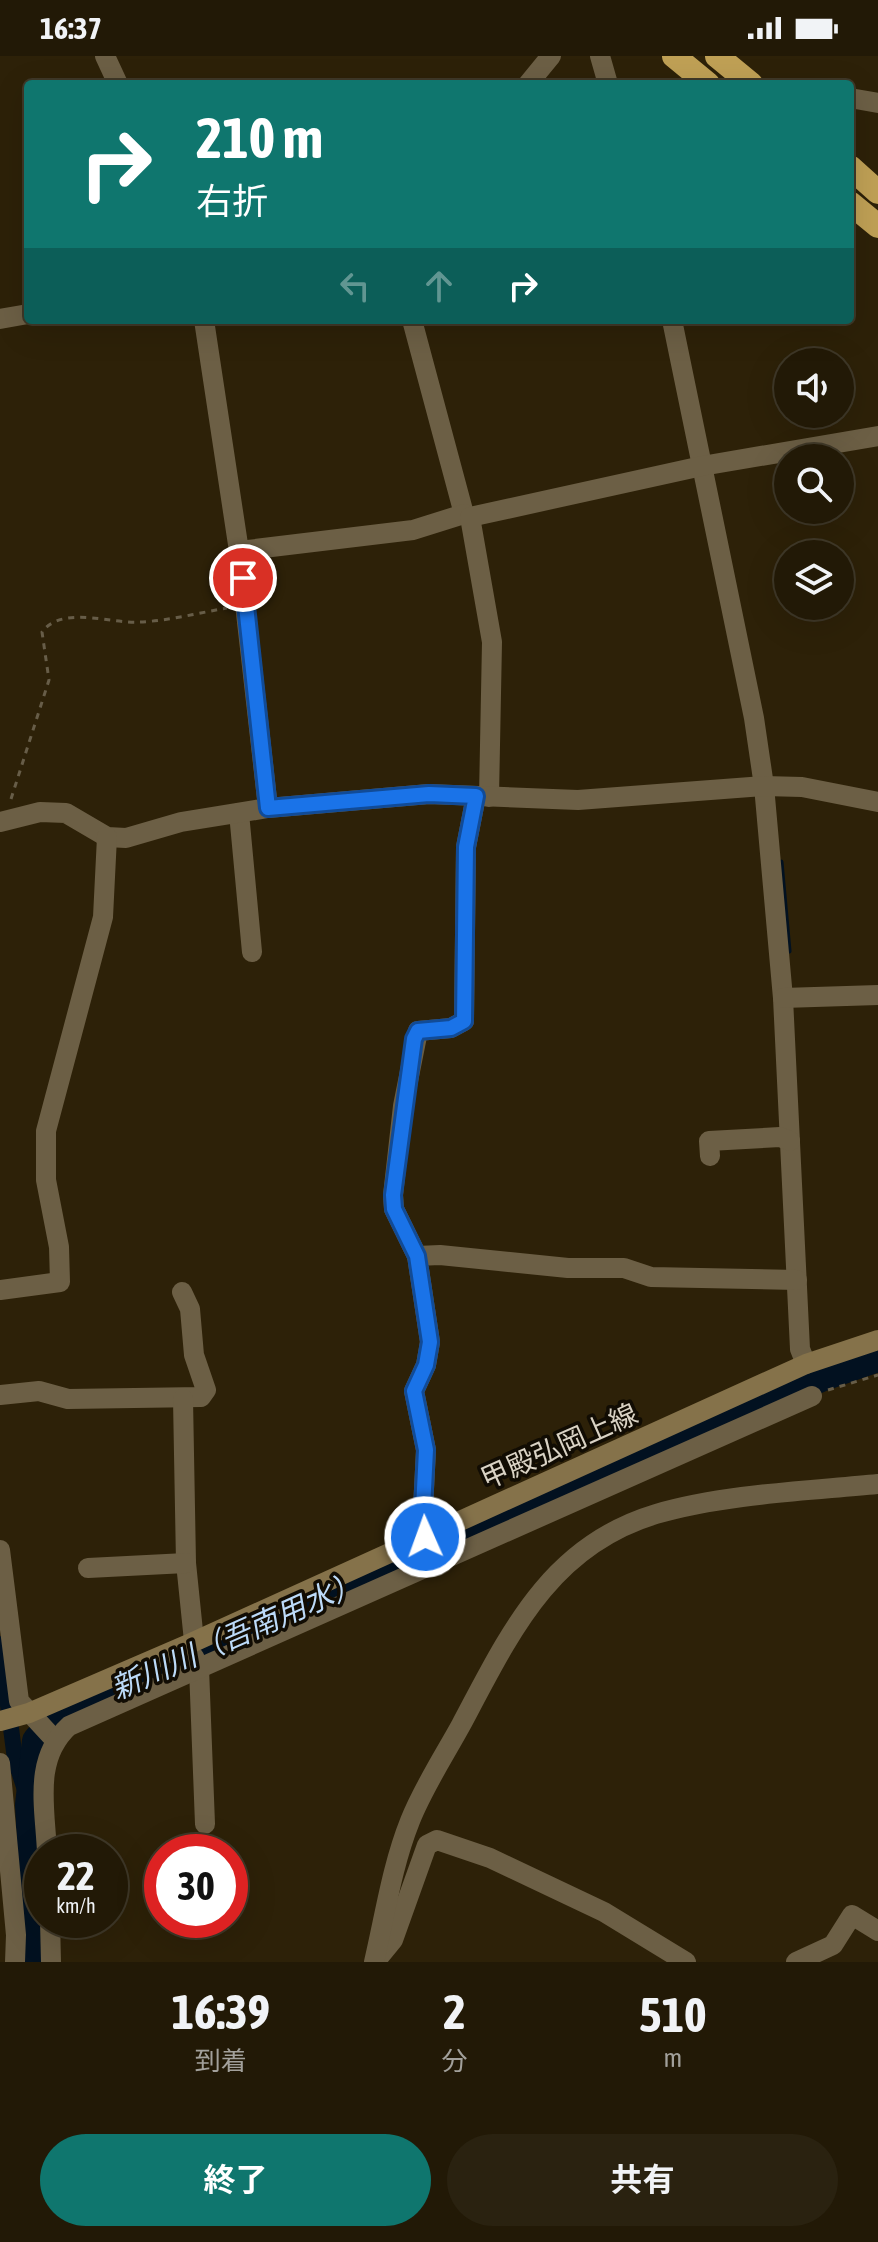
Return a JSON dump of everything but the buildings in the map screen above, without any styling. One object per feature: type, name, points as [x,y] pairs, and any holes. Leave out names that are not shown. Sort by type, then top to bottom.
[{"type":"highway","points":[[674,56],[703,80]]},
{"type":"highway","points":[[717,56],[746,80]]},
{"type":"highway","points":[[854,171],[878,192]]},
{"type":"highway","points":[[854,206],[878,226]]},
{"type":"main road","name":"甲殿弘岡上線","points":[[27,1725],[194,1653],[425,1537],[805,1380],[878,1340]]},
{"type":"street","points":[[105,56],[116,80]]},
{"type":"street","points":[[531,80],[551,56]]},
{"type":"street","points":[[600,56],[607,80]]},
{"type":"street","points":[[854,99],[878,103]]},
{"type":"street","points":[[0,319],[24,315]]},
{"type":"street","points":[[205,324],[239,551],[268,808]]},
{"type":"street","points":[[413,324],[467,516],[492,642],[483,796],[466,847],[464,1021],[451,1028],[418,1031],[403,1106],[394,1209],[417,1256],[430,1342],[426,1365],[414,1391],[426,1450],[422,1528],[425,1537]]},
{"type":"street","points":[[27,1725],[69,1726],[194,1653],[805,1380],[800,1349],[783,998],[764,786],[754,718],[673,324]]},
{"type":"street","points":[[239,551],[413,530],[702,466],[878,436]]},
{"type":"street","points":[[6,821],[40,812],[66,813],[107,837],[126,838],[181,822],[268,808],[429,794],[578,800],[764,786],[802,787],[878,802]]},
{"type":"street","points":[[239,813],[252,952]]},
{"type":"street","points":[[0,1290],[60,1282],[59,1247],[46,1180],[46,1131],[103,917],[107,837]]},
{"type":"street","points":[[783,998],[878,995]]},
{"type":"street","points":[[710,1156],[709,1141],[780,1137],[790,1141]]},
{"type":"street","points":[[417,1256],[440,1255],[568,1268],[624,1268],[651,1277],[797,1280]]},
{"type":"street","points":[[0,1395],[39,1391],[68,1399],[201,1397],[206,1390],[194,1355],[190,1309],[182,1292]]},
{"type":"street","points":[[183,1399],[186,1563],[205,1824]]},
{"type":"street","points":[[374,1961],[394,1869],[410,1820],[501,1648],[540,1589],[591,1545],[655,1514],[757,1496],[878,1484]]},
{"type":"street","points":[[0,1550],[19,1701],[43,1775],[46,1834]]},
{"type":"street","points":[[88,1568],[186,1563]]},
{"type":"street","points":[[0,1766],[16,1935],[15,1962]]},
{"type":"street","points":[[374,1961],[384,1954],[393,1940],[427,1845],[437,1840],[490,1858],[604,1912],[672,1959]]},
{"type":"street","points":[[796,1962],[833,1945],[852,1915],[878,1931]]},
{"type":"street","points":[[50,1938],[51,1962]]},
{"type":"path","points":[[6,821],[11,794],[49,680],[42,632],[48,625],[57,620],[101,618],[138,623],[246,605]]},
{"type":"path","points":[[805,1380],[878,1375]]},
{"type":"waterway","points":[[781,862],[789,951]]},
{"type":"waterway","name":"新川川（吾南用水）","points":[[38,1962],[30,1805],[37,1741],[60,1714],[634,1464],[823,1376],[878,1357]]},
{"type":"waterway","points":[[0,1644],[15,1759],[30,1805]]},
{"type":"route","points":[[243,578],[268,808],[429,794],[476,796],[466,847],[467,980],[464,1021],[451,1028],[418,1031],[414,1039],[393,1195],[394,1209],[417,1256],[430,1342],[426,1365],[414,1391],[426,1450],[422,1528],[425,1537]]}]
